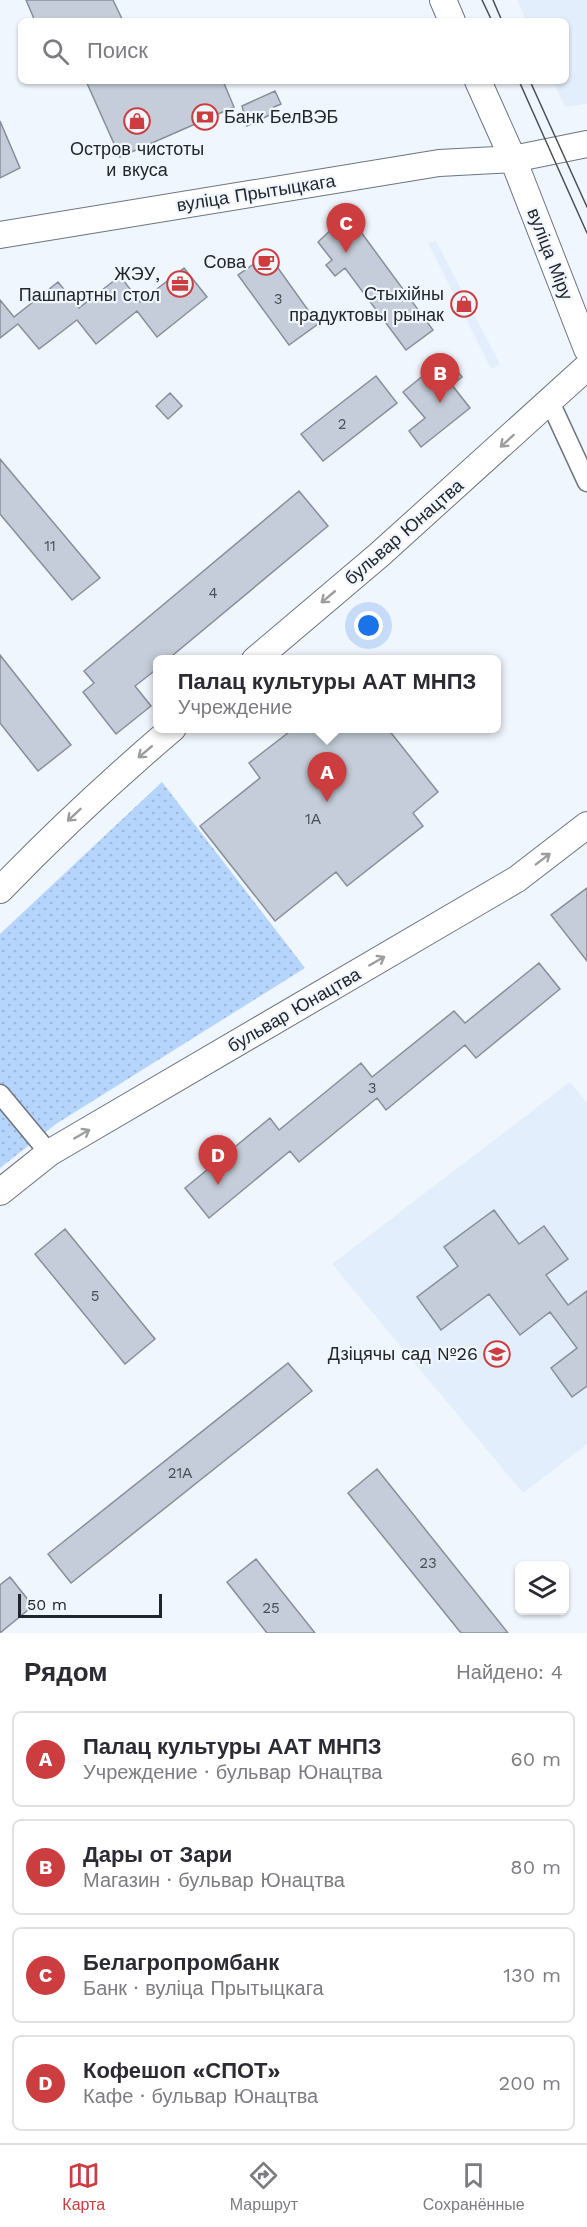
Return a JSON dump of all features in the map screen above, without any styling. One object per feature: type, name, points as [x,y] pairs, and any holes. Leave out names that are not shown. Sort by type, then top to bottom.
[{"type":"street","points":[[443,0],[451,18]]},
{"type":"street","name":"вуліца Міру","points":[[479,84],[513,159],[587,349]]},
{"type":"street","name":"вуліца Прытыцкага","points":[[0,235],[439,163],[513,159],[587,144]]},
{"type":"street","name":"бульвар Юнацтва","points":[[261,655],[379,555],[587,367]]},
{"type":"street","points":[[550,402],[587,482]]},
{"type":"street","points":[[0,890],[52,835],[168,733]]},
{"type":"street","name":"бульвар Юнацтва","points":[[0,1192],[49,1153],[517,879],[587,825]]},
{"type":"street","points":[[0,1094],[49,1153]]},
{"type":"shaded area","points":[[517,0],[587,0],[587,104],[565,107],[554,84],[569,84],[569,18],[525,18]]},
{"type":"shaded area","name":"Стыхійны прадуктовы рынак","points":[[436,241],[500,364],[491,369],[428,243]]},
{"type":"shaded area","points":[[162,782],[305,968],[56,1124],[0,1168],[0,934]]},
{"type":"shaded area","name":"Дзіцячы сад №26","points":[[570,1082],[587,1103],[587,1444],[523,1493],[332,1264]]},
{"type":"building","points":[[26,0],[113,0],[122,18],[34,18]]},
{"type":"building","name":"Остров чистоты и вкуса","points":[[87,84],[224,84],[234,107],[120,157]]},
{"type":"building","points":[[275,91],[281,104],[274,107],[276,112],[247,126],[242,106]]},
{"type":"building","points":[[0,121],[20,168],[0,178]]},
{"type":"building","points":[[336,225],[358,228],[433,330],[406,350],[345,268],[335,276],[326,265],[332,260],[318,242]]},
{"type":"building","points":[[268,254],[318,324],[289,345],[238,275]]},
{"type":"building","points":[[184,268],[207,297],[157,337],[137,311],[96,344],[77,320],[39,349],[18,324],[0,338],[0,300],[14,317],[58,282],[79,308],[120,276],[140,302]]},
{"type":"building","points":[[446,357],[462,377],[452,385],[470,408],[421,447],[409,431],[425,418],[403,392]]},
{"type":"building","points":[[376,376],[397,403],[323,461],[301,434]]},
{"type":"building","points":[[170,393],[182,406],[168,419],[156,406]]},
{"type":"building","points":[[0,459],[100,578],[72,600],[0,514]]},
{"type":"building","points":[[299,491],[328,526],[173,655],[153,655],[153,672],[135,686],[151,706],[116,734],[83,692],[94,683],[84,671]]},
{"type":"building","points":[[0,655],[71,745],[38,771],[0,723]]},
{"type":"building","points":[[288,733],[391,733],[438,792],[413,813],[423,826],[347,886],[336,872],[275,921],[200,826],[260,778],[249,763]]},
{"type":"building","points":[[587,888],[587,961],[551,915]]},
{"type":"building","points":[[539,963],[560,989],[476,1058],[465,1045],[386,1110],[377,1098],[299,1162],[290,1151],[209,1218],[185,1188],[270,1118],[279,1130],[361,1063],[372,1077],[454,1011],[465,1023]]},
{"type":"building","points":[[494,1210],[519,1244],[544,1226],[568,1259],[546,1275],[568,1305],[587,1291],[587,1386],[572,1397],[551,1368],[577,1348],[550,1312],[520,1335],[489,1294],[441,1330],[417,1297],[458,1266],[444,1247]]},
{"type":"building","points":[[65,1229],[155,1339],[125,1364],[35,1254]]},
{"type":"building","points":[[288,1363],[312,1391],[71,1583],[48,1554]]},
{"type":"building","points":[[377,1469],[508,1633],[461,1633],[348,1493]]},
{"type":"building","points":[[256,1559],[315,1633],[267,1633],[227,1582]]},
{"type":"building","points":[[10,1577],[33,1606],[0,1633],[0,1585]]},
{"type":"tram line","points":[[482,0],[491,18]]},
{"type":"tram line","points":[[493,0],[501,18]]},
{"type":"tram line","points":[[520,84],[587,233]]},
{"type":"tram line","points":[[531,84],[587,207]]},
{"type":"place","name":"Банк БелВЭБ","points":[[205,117]]},
{"type":"place","name":"Остров чистоты и вкуса","points":[[137,121]]},
{"type":"place","name":"Белагропромбанк","points":[[346,253]]},
{"type":"place","name":"Сова","points":[[266,262]]},
{"type":"place","name":"ЖЭУ, Пашпартны стол","points":[[180,284]]},
{"type":"place","name":"Стыхійны прадуктовы рынак","points":[[464,304]]},
{"type":"place","name":"Дары от Зари","points":[[440,403]]},
{"type":"place","name":"Палац культуры ААТ МНПЗ","points":[[327,802]]},
{"type":"place","name":"Кофешоп «СПОТ»","points":[[218,1185]]},
{"type":"place","name":"Дзіцячы сад №26","points":[[497,1354]]}]
